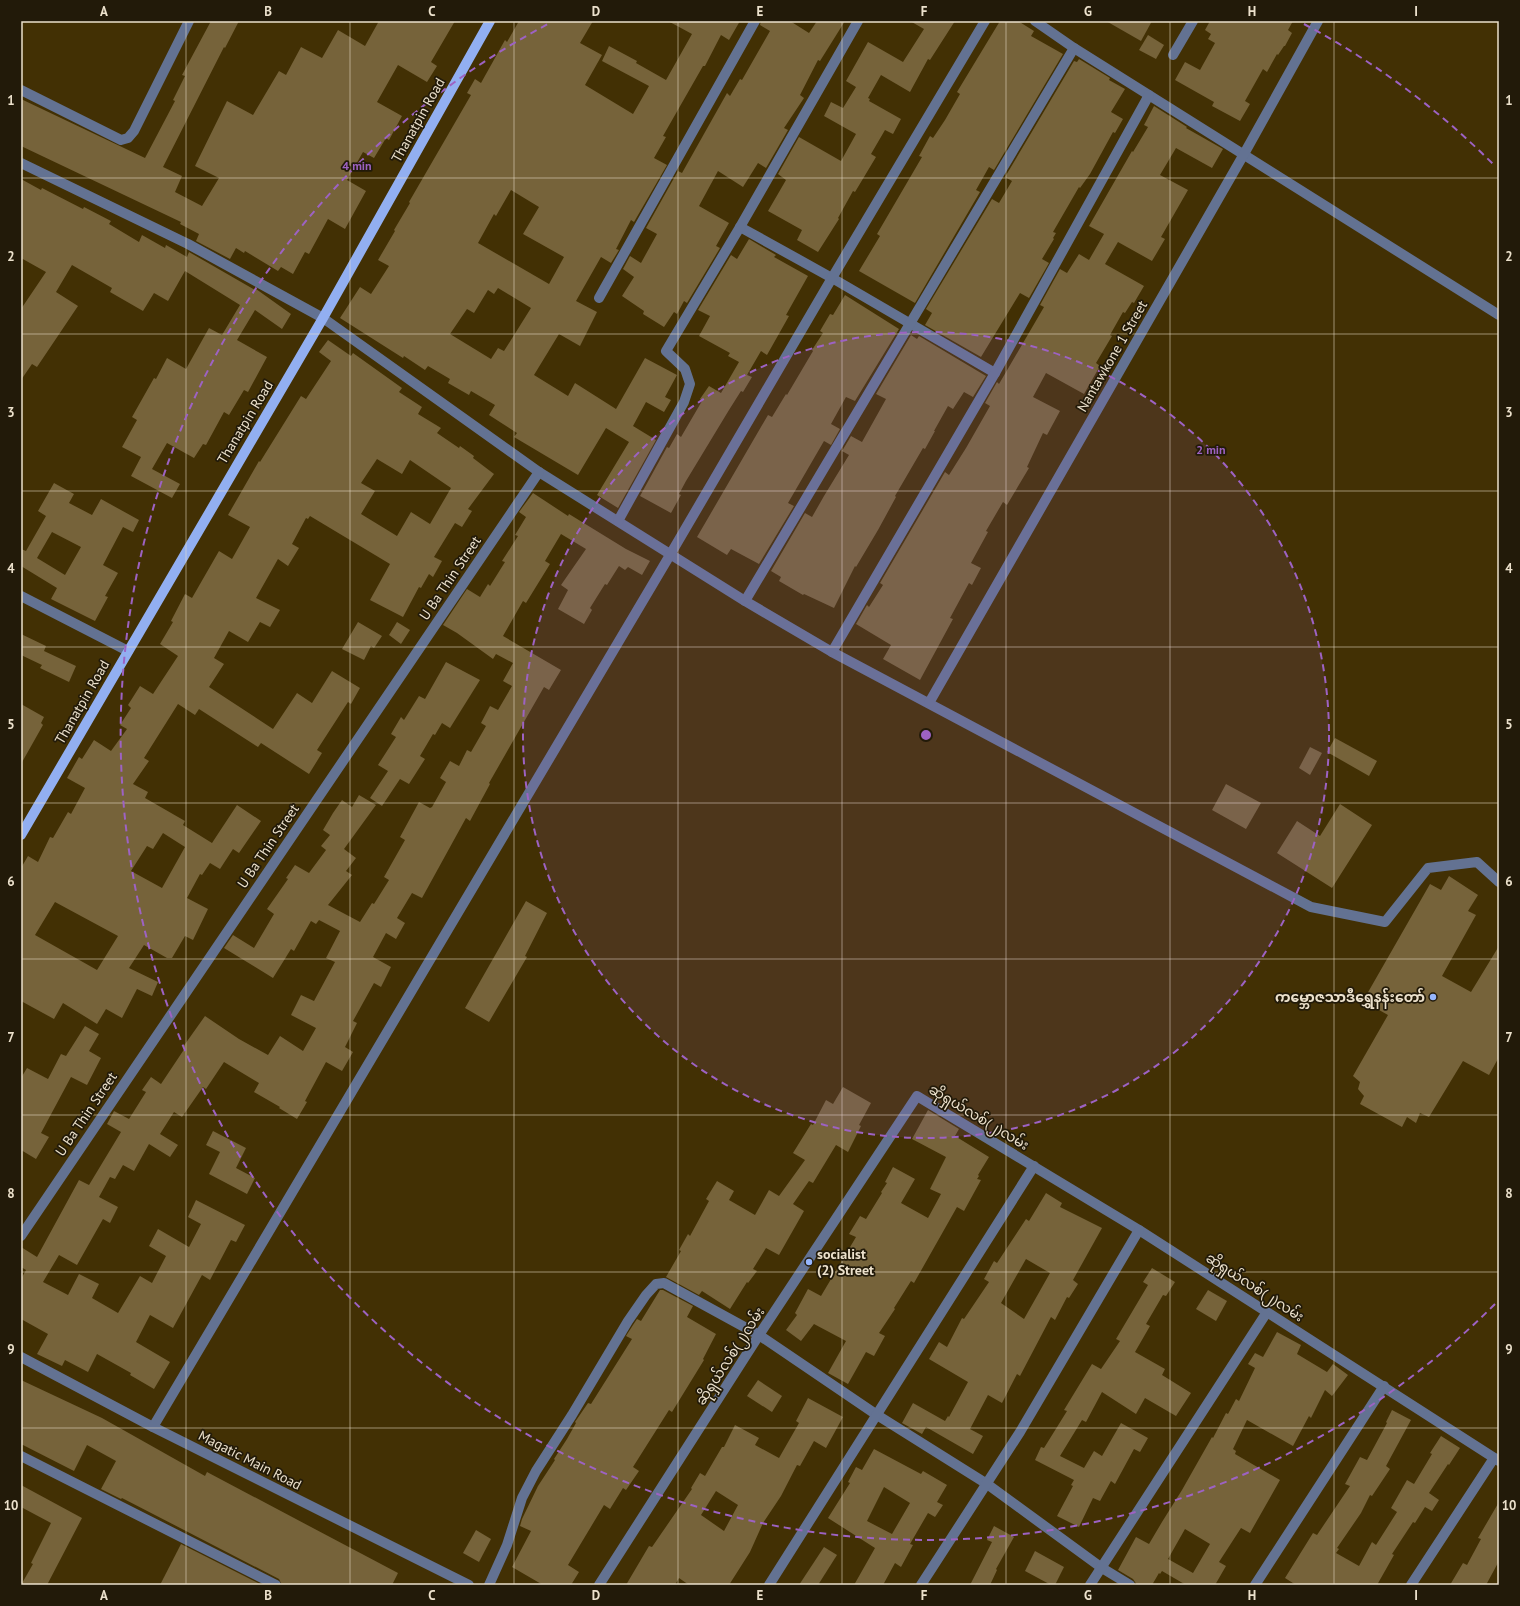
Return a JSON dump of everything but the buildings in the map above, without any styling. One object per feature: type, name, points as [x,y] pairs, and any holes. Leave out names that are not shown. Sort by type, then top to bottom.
[{"type":"main road","name":"Thanatpin Road","points":[[21,835],[323,318],[490,21]]},
{"type":"street","points":[[21,90],[121,140],[128,138],[134,131],[189,21]]},
{"type":"street","points":[[599,298],[755,21]]},
{"type":"street","points":[[618,521],[684,402],[690,384],[685,369],[666,352],[740,227],[858,21]]},
{"type":"street","points":[[152,1427],[670,555],[984,21]]},
{"type":"street","points":[[1035,21],[1074,48],[1499,315]]},
{"type":"street","points":[[1173,55],[1193,21]]},
{"type":"street","name":"Nantawkone 1 Street","points":[[929,703],[1244,154],[1318,21]]},
{"type":"street","points":[[745,601],[1074,48]]},
{"type":"street","points":[[832,652],[995,373],[1149,95]]},
{"type":"street","points":[[21,163],[188,244],[323,318],[539,472],[670,555],[832,652],[1311,907],[1385,922],[1428,868],[1478,862],[1499,882]]},
{"type":"street","points":[[740,227],[832,278],[995,373]]},
{"type":"street","name":"U Ba Thin Street","points":[[21,1236],[539,472]]},
{"type":"street","points":[[21,596],[128,650]]},
{"type":"street","name":"ဆိုရှယ်လစ်(၂)လမ်း","points":[[600,1585],[759,1335],[918,1096],[1139,1230],[1384,1386],[1496,1460]]},
{"type":"street","points":[[769,1585],[1034,1166]]},
{"type":"street","points":[[922,1585],[1020,1432],[1139,1230]]},
{"type":"street","points":[[489,1585],[507,1545],[522,1498],[536,1471],[572,1415],[628,1321],[646,1295],[656,1284],[664,1283],[759,1335],[876,1415],[986,1484],[1102,1568],[1130,1585]]},
{"type":"street","points":[[1090,1585],[1267,1312]]},
{"type":"street","name":"Magatic Main Road","points":[[21,1357],[152,1427],[460,1583]]},
{"type":"street","points":[[1255,1585],[1384,1386]]},
{"type":"street","points":[[21,1456],[276,1585]]},
{"type":"street","points":[[1412,1585],[1496,1460]]},
{"type":"place","name":"ကမ္ဘောဇသာဒီရွှေနန်းတော်","points":[[1433,997]]},
{"type":"place","name":"socialist (2) Street","points":[[809,1262]]}]
